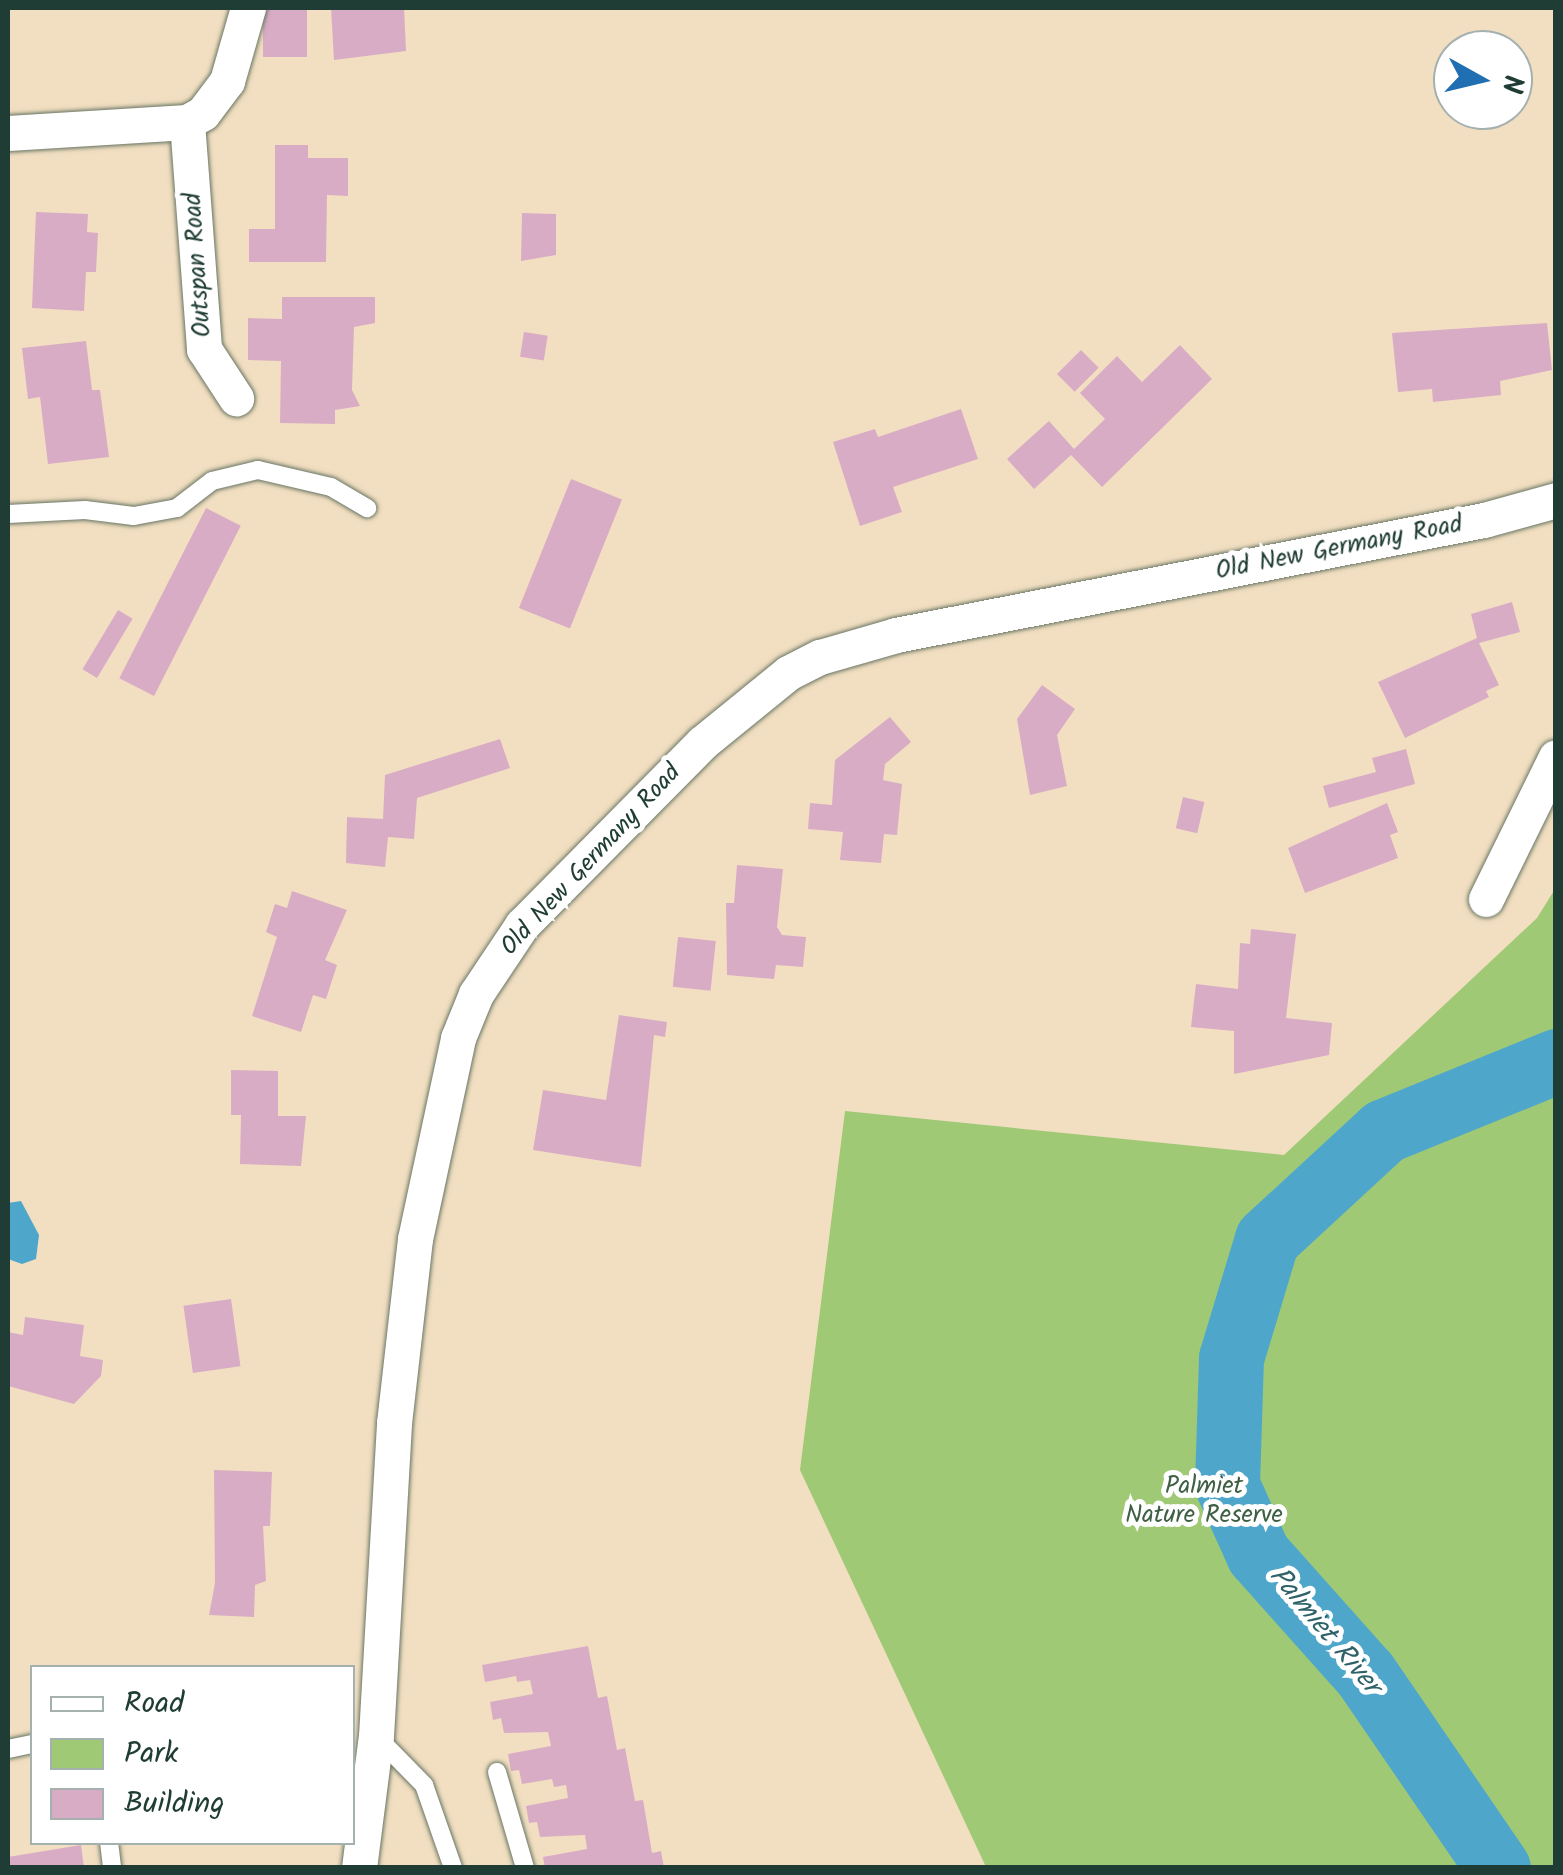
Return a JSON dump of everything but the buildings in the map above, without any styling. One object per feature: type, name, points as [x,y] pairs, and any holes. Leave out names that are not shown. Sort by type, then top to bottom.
[{"type":"street","points":[[8,134],[187,122],[204,113],[227,81],[248,8]]},
{"type":"street","name":"Outspan Road","points":[[187,122],[204,349],[236,398]]},
{"type":"street","name":"Old New Germany Road","points":[[359,1868],[376,1736],[404,1312],[440,1100],[476,994],[548,897],[746,704],[820,657],[896,635],[1466,524],[1556,500]]},
{"type":"street","points":[[1486,900],[1556,757]]},
{"type":"lane","points":[[8,514],[86,510],[134,516],[178,508],[212,480],[258,470],[331,487],[367,508]]},
{"type":"lane","points":[[376,1736],[424,1785],[453,1868]]},
{"type":"lane","points":[[497,1772],[524,1868]]},
{"type":"green space","name":"Palmiet Nature Reserve","points":[[1555,889],[1555,1867],[986,1867],[800,1470],[845,1111],[1284,1155],[1537,918]]},
{"type":"water","points":[[21,1201],[39,1235],[36,1259],[22,1264],[8,1259],[8,1203]]},
{"type":"waterway","name":"Palmiet River","points":[[1498,1868],[1365,1674],[1258,1554],[1227,1485],[1231,1358],[1267,1239],[1384,1131],[1556,1061]]}]
